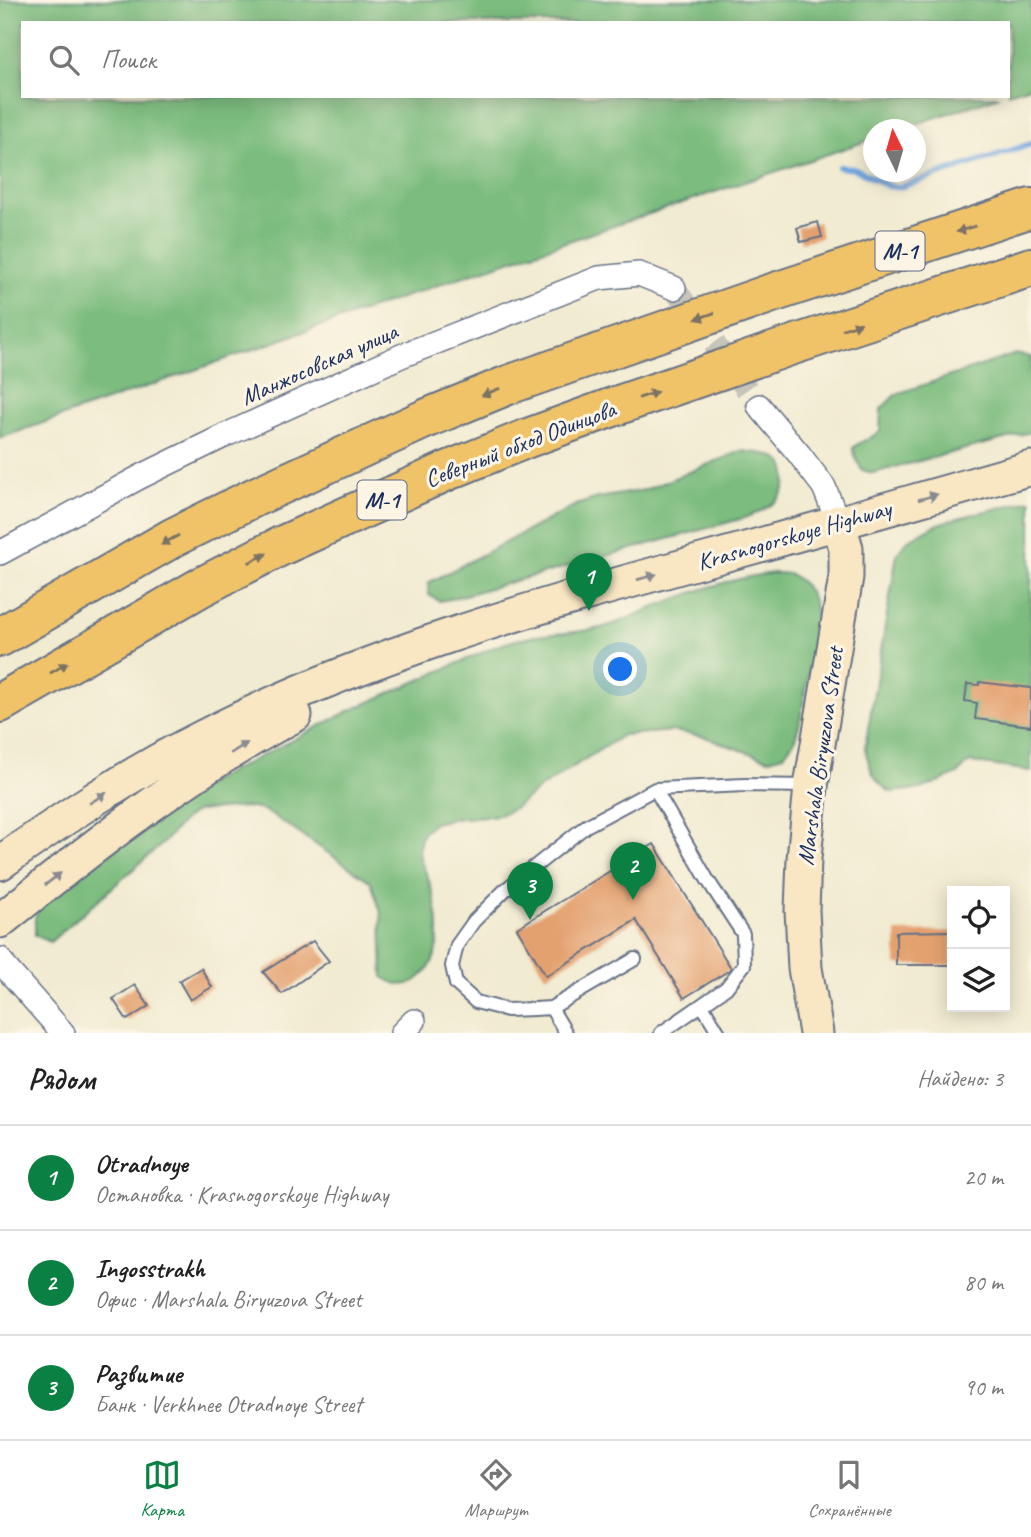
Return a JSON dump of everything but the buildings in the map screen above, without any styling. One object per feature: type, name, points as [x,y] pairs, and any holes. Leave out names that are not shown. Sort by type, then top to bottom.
[{"type":"highway","name":"М-1","points":[[0,637],[174,537],[425,419],[508,385],[604,351],[1031,208]]},
{"type":"highway","name":"Северный обход Одинцова","points":[[0,703],[201,587],[281,546],[447,471],[610,408],[1031,267]]},
{"type":"main road","name":"Krasnogorskoye Highway","points":[[558,603],[1031,468]]},
{"type":"main road","name":"Marshala Biryuzova Street","points":[[816,1033],[805,968],[802,910],[804,859],[811,786],[846,577],[846,548],[838,523]]},
{"type":"main road","points":[[786,538],[807,545],[830,566],[838,579],[841,614]]},
{"type":"main road","points":[[0,863],[77,810],[137,774],[198,739],[261,709],[384,659],[470,629],[558,603]]},
{"type":"main road","points":[[0,921],[153,804],[269,729],[389,670],[558,603]]},
{"type":"street","name":"Манжосовская улица","points":[[0,553],[140,477],[228,434],[401,356],[599,278],[639,274],[674,289]]},
{"type":"street","points":[[759,406],[824,487],[838,523]]},
{"type":"street","points":[[0,959],[63,1033]]},
{"type":"lane","points":[[635,959],[551,1008],[507,1010],[476,1002],[456,984],[452,966],[457,945],[474,921],[505,890],[586,825],[655,789],[746,785],[811,786]]},
{"type":"lane","points":[[655,789],[707,879],[743,934],[744,965],[726,988],[661,1033]]},
{"type":"lane","points":[[702,1005],[719,1033]]},
{"type":"lane","points":[[551,1008],[566,1033]]},
{"type":"green space","points":[[0,0],[1031,0],[1031,86],[1010,92],[1010,21],[21,21],[21,98],[994,98],[926,121],[863,119],[863,142],[458,278],[0,438]]},
{"type":"green space","points":[[1016,354],[1031,357],[1031,432],[873,473],[862,470],[853,448],[880,431],[881,409],[896,394]]},
{"type":"green space","points":[[741,451],[775,457],[785,468],[786,483],[783,491],[774,503],[760,511],[744,518],[450,599],[439,601],[429,595],[428,583],[576,505],[598,498],[645,490]]},
{"type":"green space","points":[[1031,500],[1031,771],[969,762],[958,774],[921,789],[890,792],[879,783],[873,773],[865,748],[897,554],[907,541],[934,526]]},
{"type":"green space","points":[[774,573],[792,575],[804,585],[814,604],[817,626],[799,726],[794,741],[784,755],[769,759],[705,737],[673,731],[623,735],[540,788],[515,808],[499,815],[434,823],[422,834],[419,850],[436,906],[437,947],[427,970],[409,984],[392,982],[383,977],[381,913],[371,882],[263,810],[246,807],[197,811],[50,942],[35,935],[35,918],[41,902],[212,781],[349,711],[505,643],[538,635],[604,627],[708,587]]},
{"type":"waterway","points":[[839,167],[856,169],[888,186],[900,187],[1031,144]]},
{"type":"tunnel","points":[[674,288],[759,406]]},
{"type":"place","name":"Otradnoye","points":[[589,611]]},
{"type":"place","name":"Ingosstrakh","points":[[633,900]]},
{"type":"place","name":"Развитие","points":[[530,920]]}]
